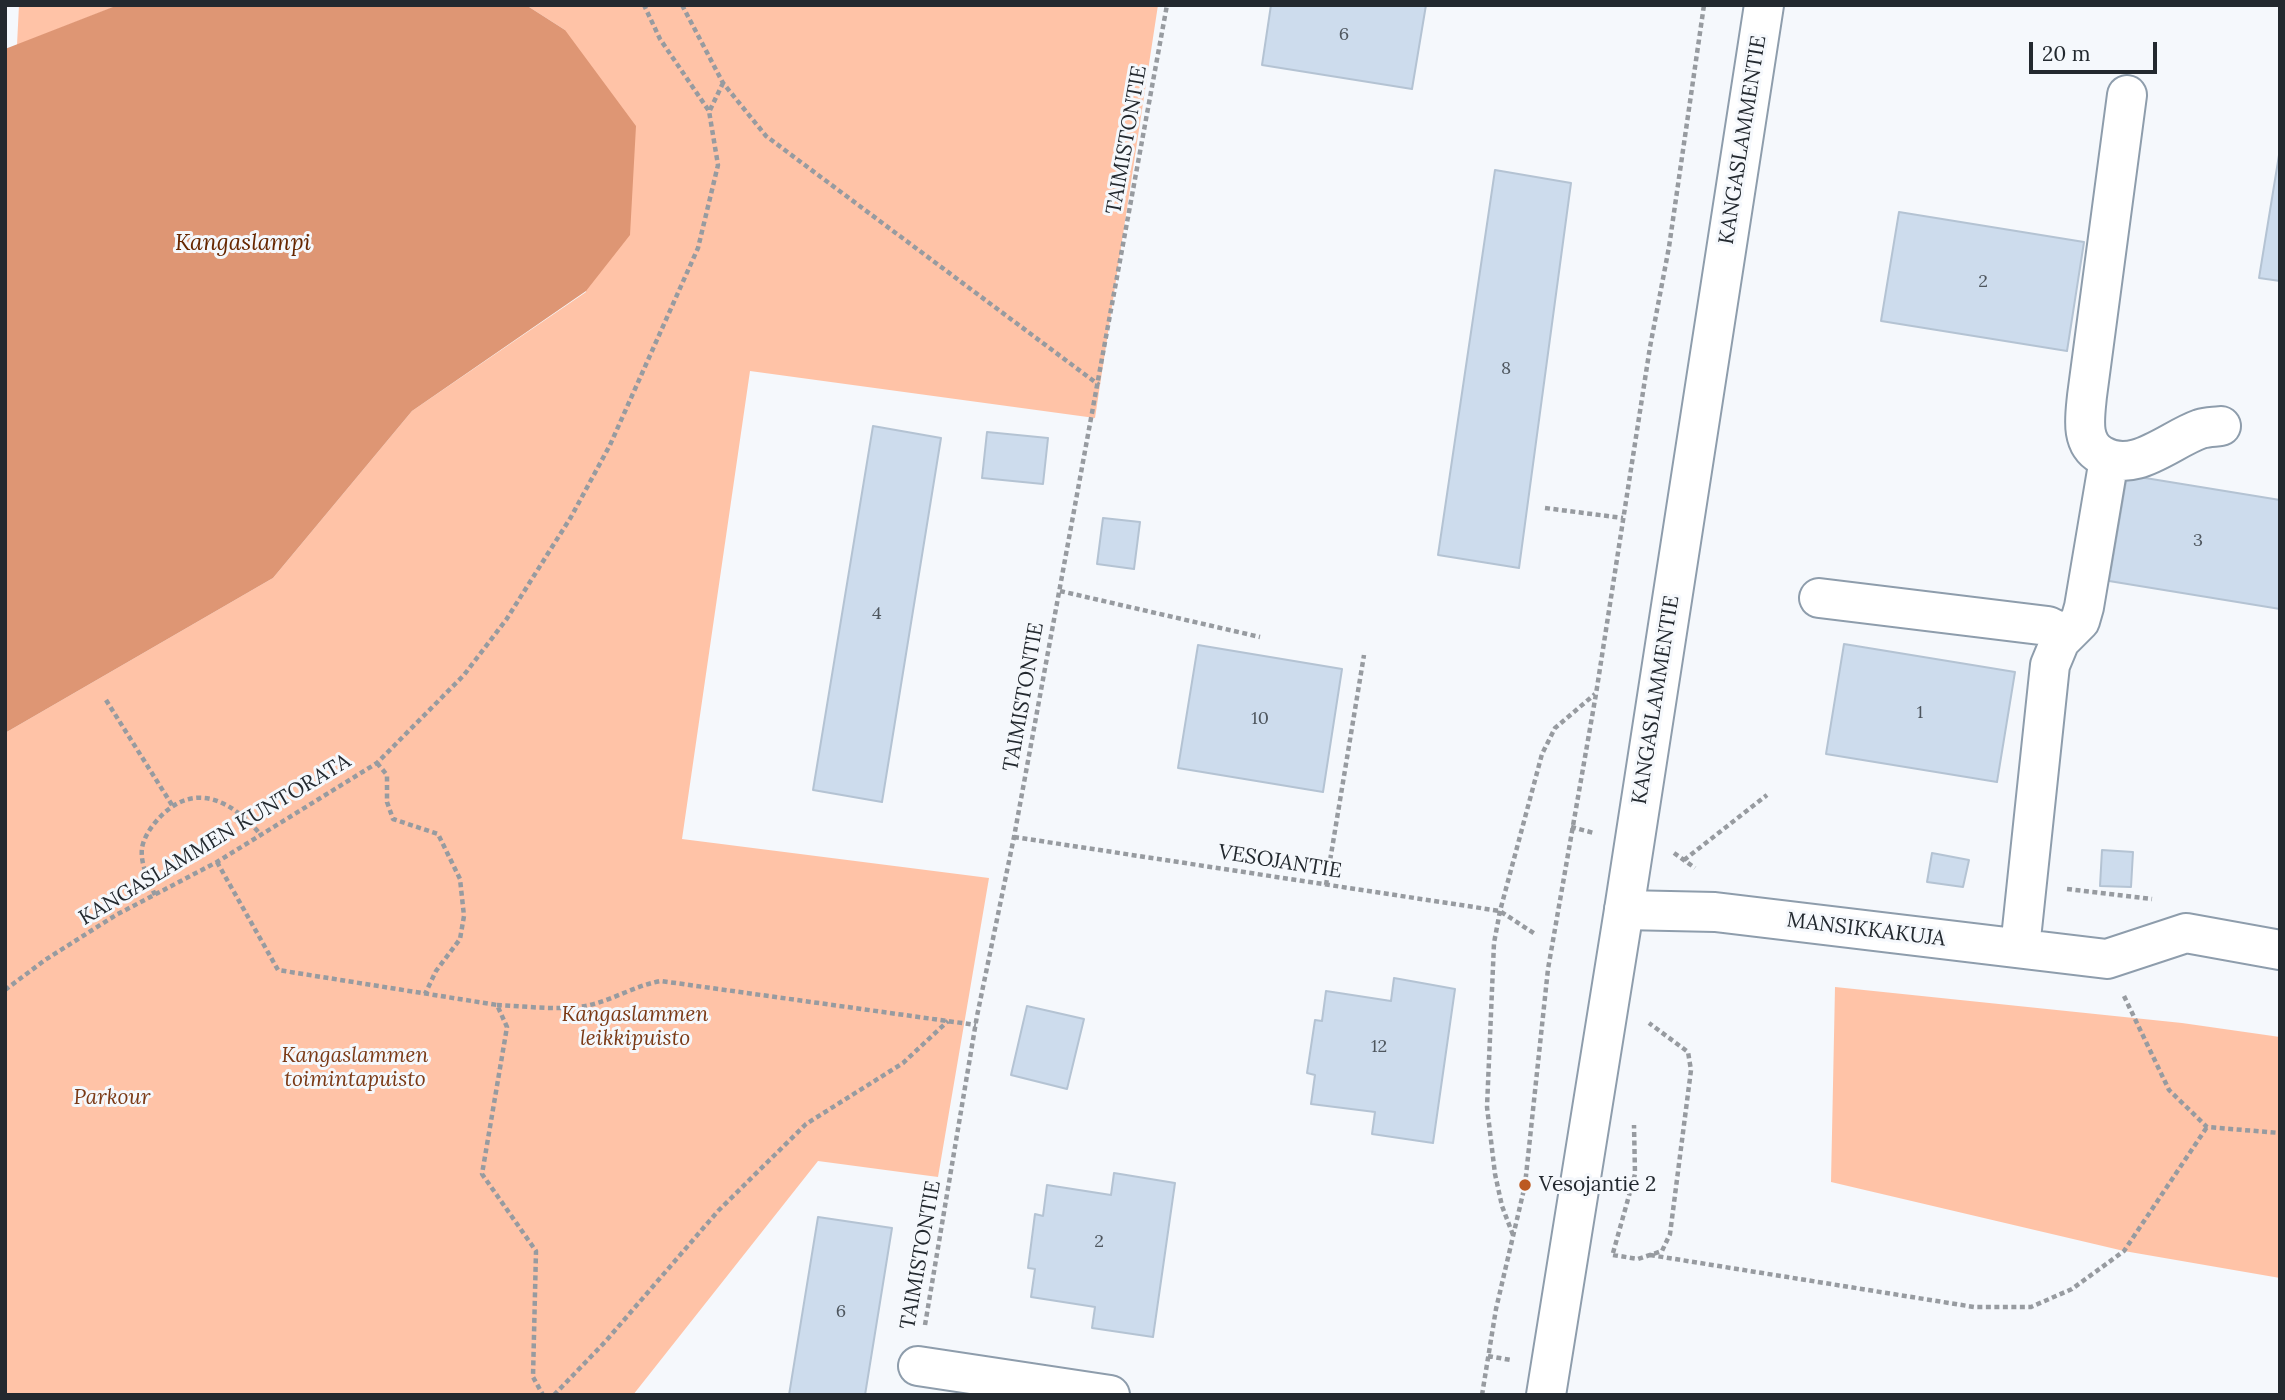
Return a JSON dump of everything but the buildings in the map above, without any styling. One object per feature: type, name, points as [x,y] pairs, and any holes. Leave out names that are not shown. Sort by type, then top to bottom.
[{"type":"street","name":"KANGASLAMMENTIE","points":[[1546,1395],[1764,5]]},
{"type":"street","points":[[2127,95],[2084,423],[2088,442],[2097,453],[2109,460],[2129,461],[2154,453],[2203,428],[2221,426]]},
{"type":"street","points":[[2020,948],[2050,665],[2060,641],[2080,621],[2109,460]]},
{"type":"street","points":[[1819,598],[2048,626],[2066,635]]},
{"type":"street","name":"MANSIKKAKUJA","points":[[1624,909],[1715,912],[2107,959]]},
{"type":"street","points":[[2107,959],[2186,933],[2280,950]]},
{"type":"street","points":[[918,1366],[1110,1395]]},
{"type":"path","name":"KANGASLAMMEN KUNTORATA","points":[[5,990],[116,915],[217,862],[377,762],[464,675],[506,620],[571,517],[610,445],[698,248],[718,165],[709,111],[660,39],[644,5]]},
{"type":"path","points":[[682,5],[723,83],[766,136],[1099,385]]},
{"type":"path","name":"TAIMISTONTIE","points":[[918,1366],[976,1025],[1099,385],[1167,5]]},
{"type":"path","points":[[1482,1395],[1496,1309],[1525,1185],[1548,969],[1596,694],[1704,5]]},
{"type":"path","points":[[709,111],[723,83]]},
{"type":"path","points":[[1545,508],[1623,518]]},
{"type":"path","points":[[1059,592],[1260,637]]},
{"type":"path","points":[[1326,885],[1364,655]]},
{"type":"path","points":[[1513,1236],[1502,1206],[1495,1174],[1487,1107],[1494,943],[1542,754],[1555,728],[1596,694]]},
{"type":"path","points":[[106,700],[172,805]]},
{"type":"path","points":[[377,762],[387,775],[387,802],[393,820],[438,834],[460,878],[464,916],[460,939],[436,971],[425,994]]},
{"type":"path","points":[[1684,860],[1767,795]]},
{"type":"path","points":[[155,895],[145,871],[142,848],[151,826],[172,805],[195,797],[222,801],[247,818],[261,835]]},
{"type":"path","name":"VESOJANTIE","points":[[1014,837],[1500,911],[1535,934]]},
{"type":"path","points":[[217,862],[278,970],[497,1005],[578,1007],[598,1003],[642,984],[661,981],[976,1025]]},
{"type":"path","points":[[2107,959],[2169,1090],[2207,1127],[2280,1133]]},
{"type":"path","points":[[497,1005],[507,1027],[482,1174],[536,1251],[533,1377],[543,1395]]},
{"type":"path","points":[[554,1395],[605,1342],[718,1212],[806,1124],[903,1063],[948,1021]]},
{"type":"path","points":[[1613,1255],[1638,1259],[1662,1251],[1670,1234],[1691,1070],[1688,1052],[1648,1023]]},
{"type":"path","points":[[1650,1255],[1974,1307],[2031,1307],[2072,1289],[2124,1251],[2207,1127]]},
{"type":"green space","points":[[19,5],[119,5],[17,45]]},
{"type":"green space","name":"Kangaslammen toimintapuisto","points":[[526,5],[1158,5],[1095,418],[750,371],[682,839],[989,878],[938,1177],[818,1161],[633,1395],[5,1395],[5,733],[273,578],[412,411],[586,292],[565,30]]},
{"type":"green space","points":[[1835,987],[2182,1023],[2280,1037],[2280,1278],[2124,1251],[1831,1182]]},
{"type":"water","name":"Kangaslampi","points":[[118,5],[526,5],[565,30],[636,126],[630,235],[586,291],[412,411],[273,578],[5,733],[5,49]]},
{"type":"place","name":"Vesojantie 2","points":[[1525,1185]]},
{"type":"park label","name":"Kangaslammen leikkipuisto","points":[[635,1027]]},
{"type":"park label","name":"Parkour","points":[[112,1098]]}]
